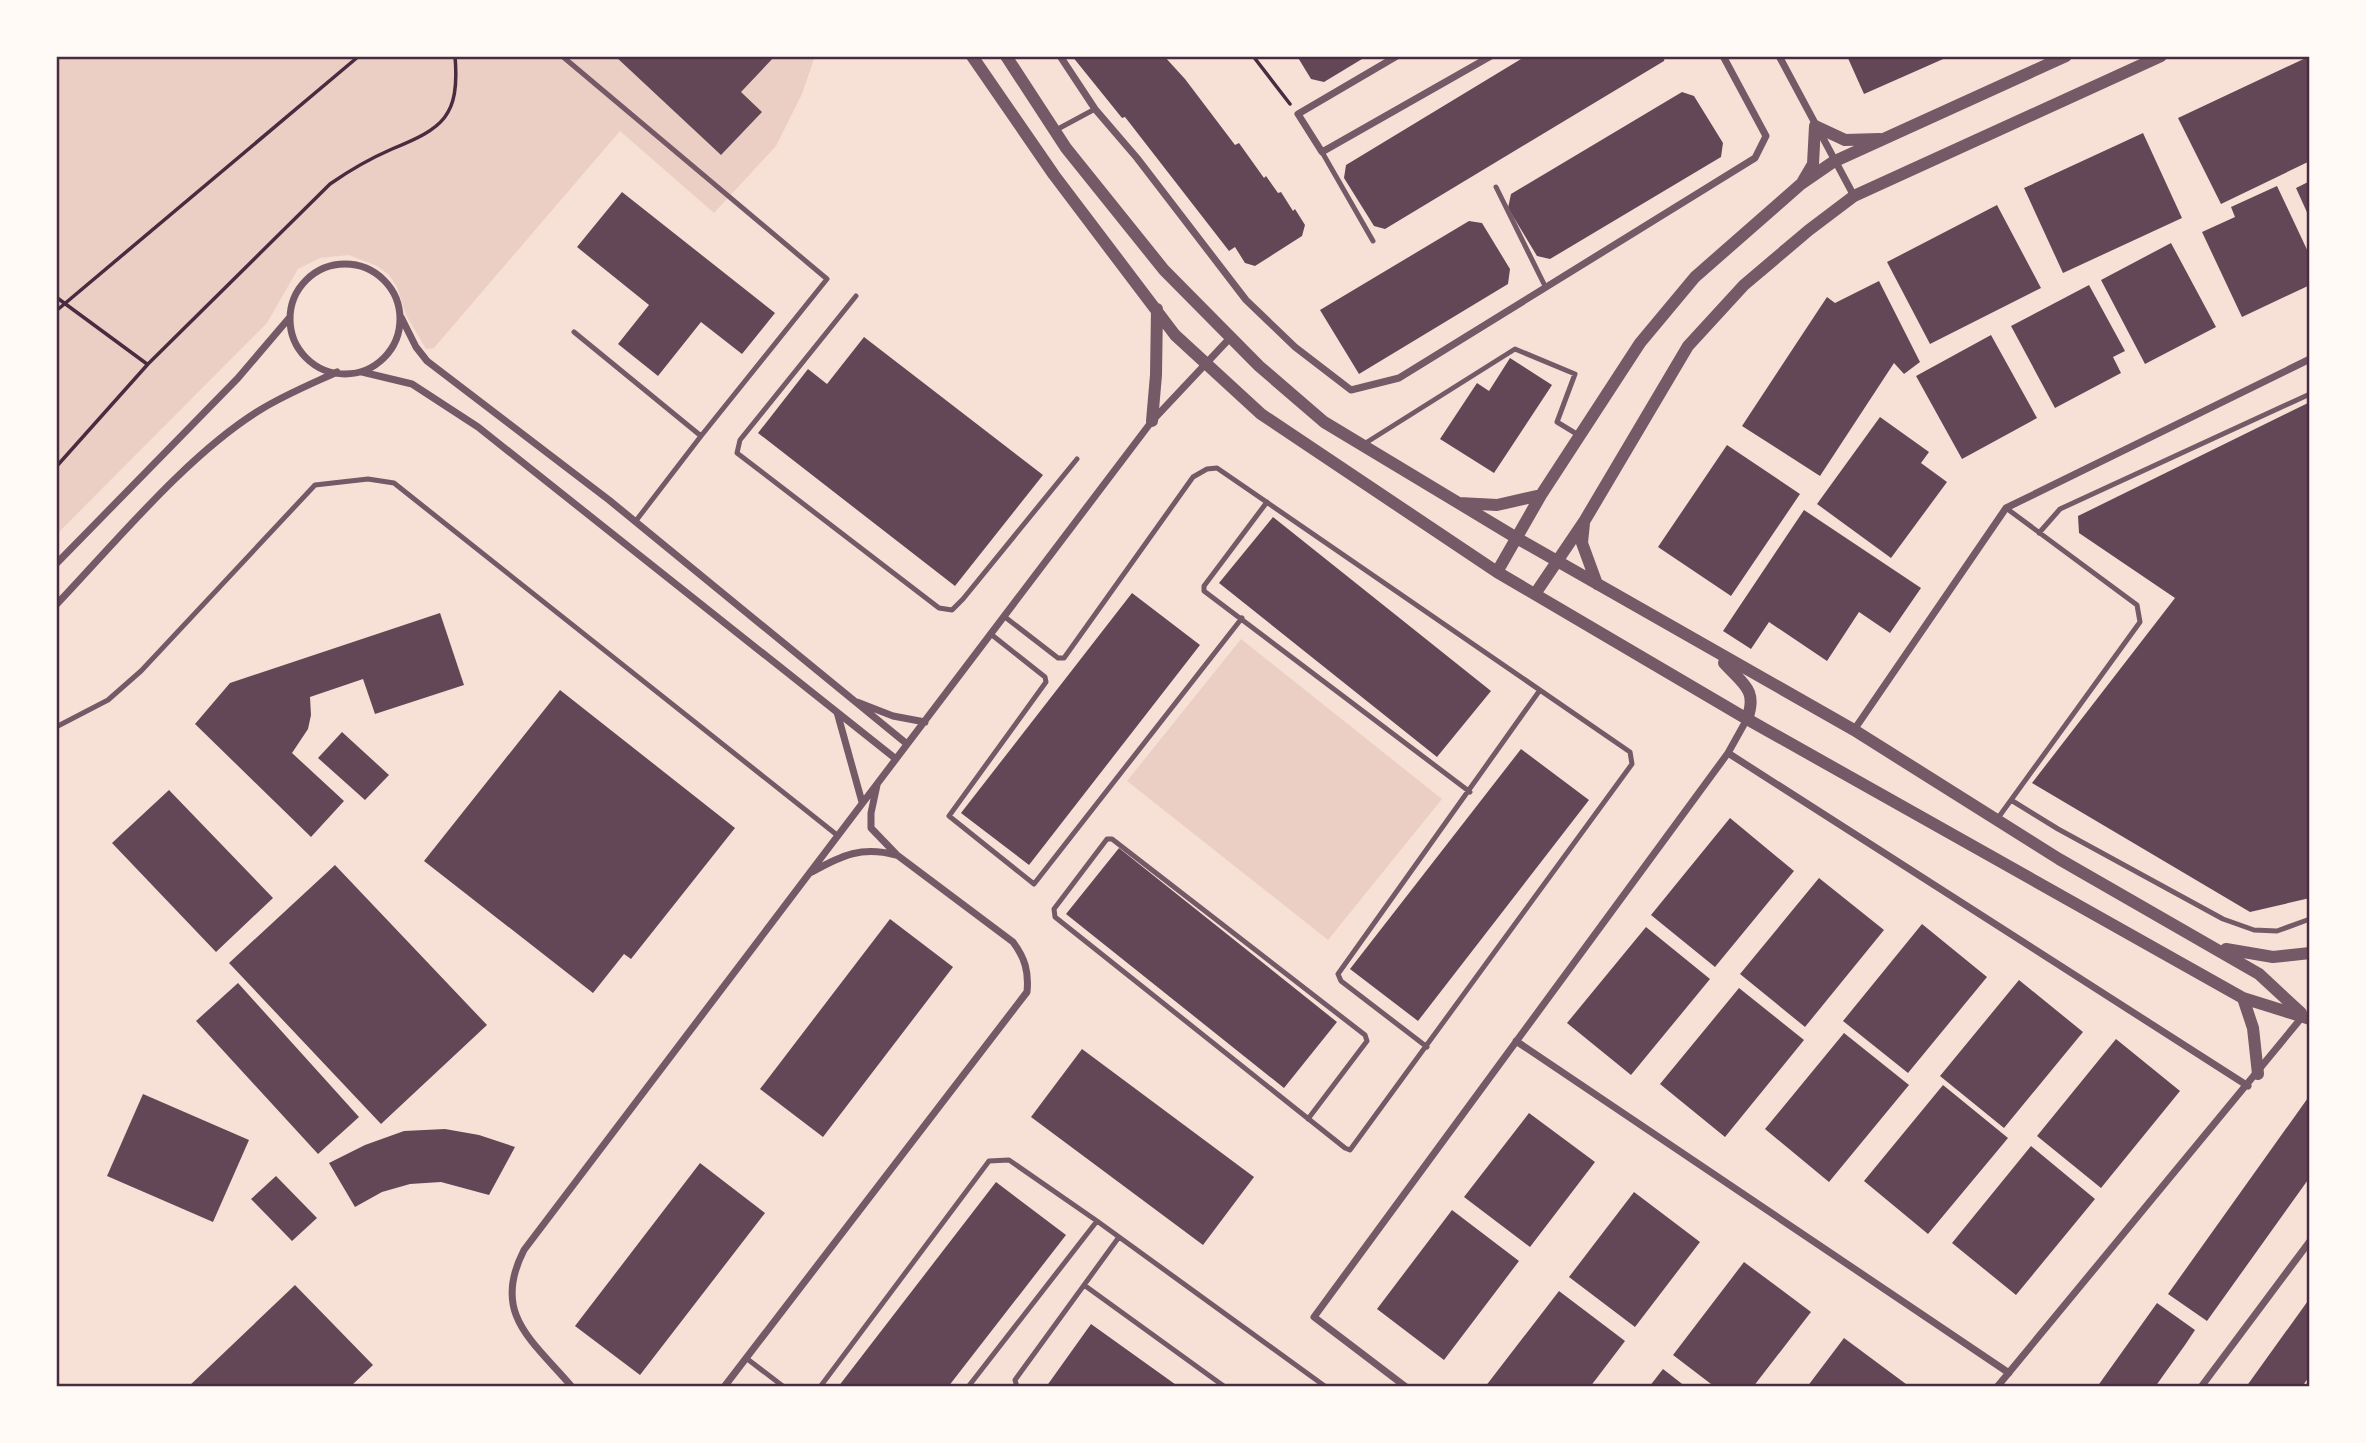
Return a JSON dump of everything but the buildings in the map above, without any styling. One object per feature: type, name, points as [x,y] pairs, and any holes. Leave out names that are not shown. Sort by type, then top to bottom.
[{"type":"street","points":[[972,56],[1054,176],[1175,335],[1261,414],[1497,572],[1747,719],[2243,998],[2308,1014]]},
{"type":"street","points":[[1006,56],[1077,163],[1164,270],[1230,338],[1324,422],[1515,537],[1854,730],[1998,818],[2059,859],[2259,974],[2308,1014]]},
{"type":"street","points":[[1060,56],[1095,109],[1138,158],[1246,300],[1295,347],[1351,390],[1399,378],[1755,158],[1766,136],[1723,56]]},
{"type":"street","points":[[1397,56],[1298,114],[1322,152],[1491,56]]},
{"type":"street","points":[[1779,56],[1833,162],[1854,196]]},
{"type":"street","points":[[1497,572],[1541,495],[1640,343],[1695,277],[1801,184],[1833,162],[2066,56]]},
{"type":"street","points":[[1535,594],[1585,520],[1688,345],[1744,285],[1808,230],[1854,196],[2161,56]]},
{"type":"street","points":[[1815,126],[1845,139],[1884,139]]},
{"type":"street","points":[[1801,184],[1813,164],[1815,126]]},
{"type":"street","points":[[896,759],[460,414],[412,384],[362,372],[337,372],[311,362],[299,350],[292,334],[290,317],[294,298],[303,283],[318,271],[336,264],[355,264],[373,271],[392,290],[415,347],[427,360],[635,522],[907,744]]},
{"type":"street","points":[[1152,421],[1157,309]]},
{"type":"street","points":[[56,564],[238,378],[290,317]]},
{"type":"street","points":[[362,372],[378,363],[390,351],[398,335],[401,317]]},
{"type":"street","points":[[572,1387],[517,1320],[510,1298],[512,1273],[524,1250],[1152,421],[1230,338]]},
{"type":"street","points":[[1854,730],[2006,508],[2310,359]]},
{"type":"street","points":[[56,605],[159,497],[218,441],[260,410],[337,372]]},
{"type":"street","points":[[1458,503],[1497,505],[1541,495]]},
{"type":"street","points":[[1585,520],[1582,543],[1597,584]]},
{"type":"street","points":[[1406,1387],[1314,1317],[1728,753],[1753,704],[1751,692],[1715,652]]},
{"type":"street","points":[[847,697],[892,716],[925,722]]},
{"type":"street","points":[[836,712],[862,802]]},
{"type":"street","points":[[1728,753],[2248,1086]]},
{"type":"street","points":[[724,1387],[1027,992],[1029,977],[1023,956],[1013,942],[897,855],[871,828],[871,813],[878,781]]},
{"type":"street","points":[[809,874],[854,850],[875,849],[897,855]]},
{"type":"street","points":[[2212,946],[2273,957],[2310,953]]},
{"type":"street","points":[[2243,998],[2253,1028],[2258,1074]]},
{"type":"street","points":[[1997,1387],[2308,1014]]},
{"type":"street","points":[[1517,1041],[2009,1373]]},
{"type":"street","points":[[2201,1387],[2310,1241]]},
{"type":"lane","points":[[562,56],[827,279],[635,522]]},
{"type":"lane","points":[[1056,130],[1095,109]]},
{"type":"lane","points":[[1322,152],[1373,241]]},
{"type":"lane","points":[[1496,187],[1545,286]]},
{"type":"lane","points":[[856,296],[740,440],[737,453],[939,608],[952,610],[963,599],[1077,459]]},
{"type":"lane","points":[[574,332],[701,436]]},
{"type":"lane","points":[[1362,445],[1515,349],[1575,374],[1557,422],[1580,436]]},
{"type":"lane","points":[[2039,533],[2060,509],[2310,394]]},
{"type":"lane","points":[[1005,617],[1062,659],[1193,477],[1207,469],[1217,468],[1630,752],[1632,764],[1353,1148],[1345,1148],[1308,1119],[1055,917],[1054,909],[1107,839],[1112,839],[1366,1035],[1367,1041],[1308,1119]]},
{"type":"lane","points":[[56,727],[108,700],[141,671],[315,485],[368,479],[394,483],[837,835]]},
{"type":"lane","points":[[1267,502],[1204,586],[1204,590],[1470,792]]},
{"type":"lane","points":[[1998,818],[2140,622],[2137,605],[2006,508]]},
{"type":"lane","points":[[992,635],[1045,677],[1046,682],[949,816],[1034,884],[1242,618]]},
{"type":"lane","points":[[1427,1047],[1341,981],[1338,974],[1540,690]]},
{"type":"lane","points":[[2011,800],[2057,829],[2223,919],[2254,930],[2277,931],[2310,919]]},
{"type":"lane","points":[[820,1387],[989,1161],[1009,1160],[1326,1387]]},
{"type":"lane","points":[[968,1387],[1097,1221]]},
{"type":"lane","points":[[1017,1387],[1015,1380],[1119,1237]]},
{"type":"lane","points":[[1084,1285],[1225,1387]]},
{"type":"lane","points":[[746,1358],[784,1387]]},
{"type":"path","points":[[56,311],[359,56]]},
{"type":"path","points":[[56,467],[148,364],[330,184],[354,167],[423,137],[440,125],[447,116],[453,93],[455,56]]},
{"type":"path","points":[[1252,56],[1298,114]]},
{"type":"path","points":[[56,297],[148,364]]},
{"type":"shaded area","points":[[56,56],[815,56],[802,94],[776,146],[714,213],[620,131],[434,348],[426,349],[406,315],[397,287],[389,275],[377,266],[349,255],[320,258],[298,269],[267,323],[56,535]]},
{"type":"shaded area","points":[[1241,639],[1442,799],[1328,940],[1127,781]]}]
